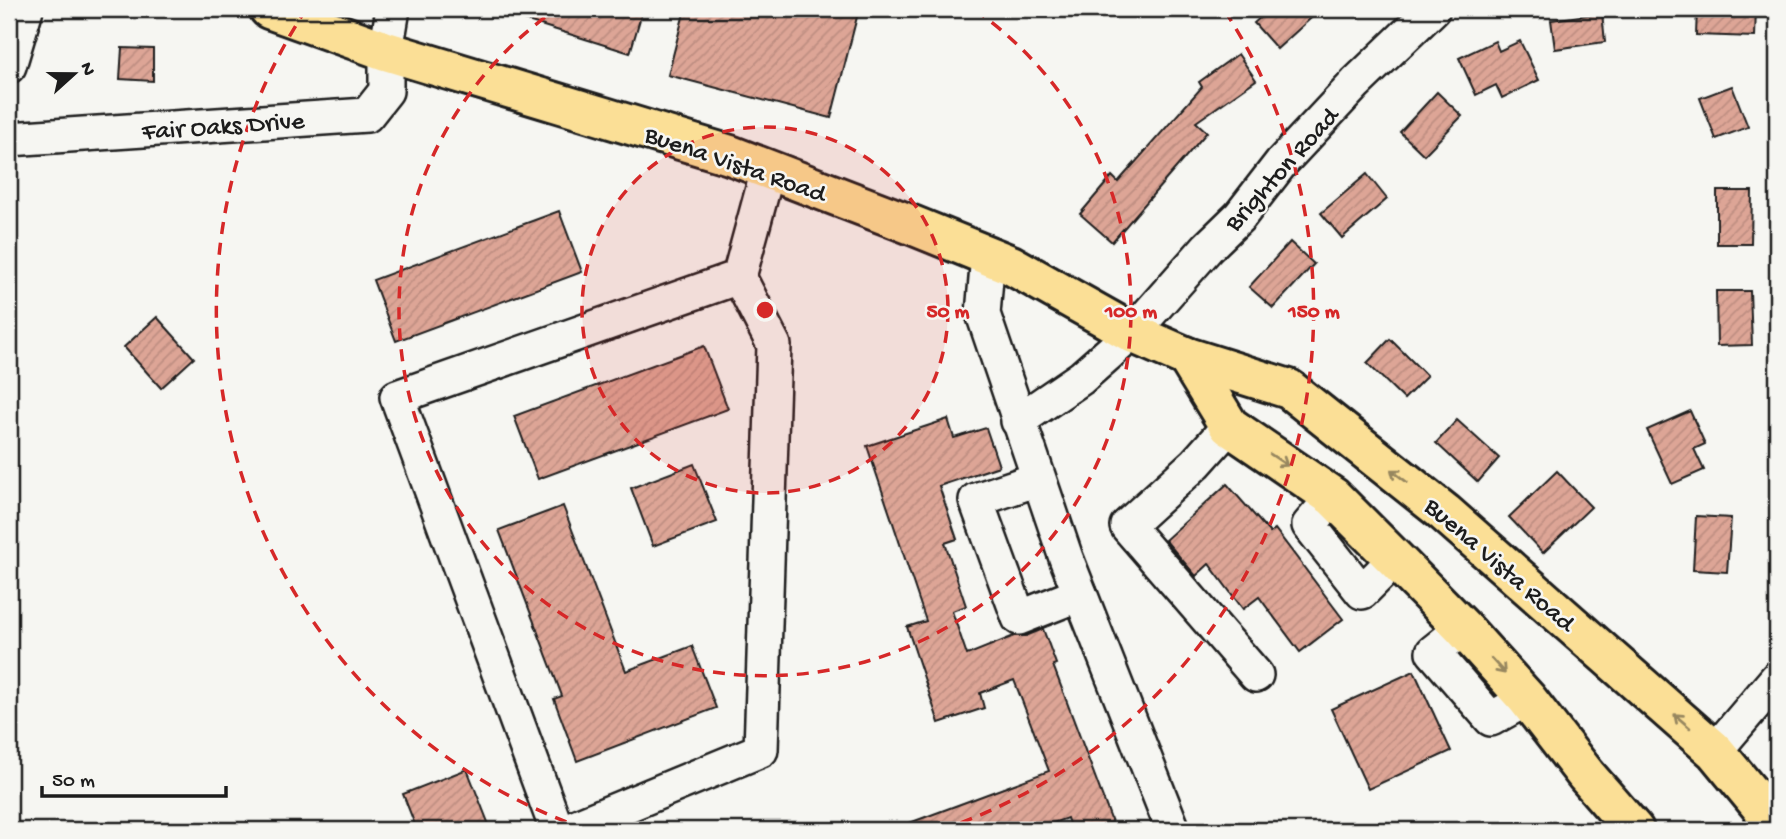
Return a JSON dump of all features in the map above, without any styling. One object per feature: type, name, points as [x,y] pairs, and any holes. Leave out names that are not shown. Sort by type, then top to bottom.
[{"type":"main road","name":"Buena Vista Road","points":[[269,9],[386,51],[730,155],[1011,265],[1132,332],[1187,357],[1289,389],[1445,513],[1715,751],[1777,825]]},
{"type":"main road","points":[[1187,357],[1229,426],[1332,497],[1395,559],[1463,628],[1527,699],[1586,775],[1634,830]]},
{"type":"street","points":[[9,66],[26,9]]},
{"type":"street","name":"Fair Oaks Drive","points":[[9,139],[367,115],[386,91],[386,51],[393,9]]},
{"type":"street","name":"Brighton Road","points":[[1018,421],[1081,378],[1132,332],[1208,247],[1240,216],[1282,163],[1356,83],[1433,9]]},
{"type":"street","points":[[567,830],[761,750],[774,345],[739,277],[768,170]]},
{"type":"street","points":[[988,256],[983,314],[1038,479],[1169,829]]},
{"type":"street","points":[[557,830],[397,397],[739,277]]},
{"type":"street","points":[[1229,426],[1196,463],[1127,526],[1256,675]]},
{"type":"street","points":[[1038,479],[976,500],[1019,618],[1080,594]]},
{"type":"street","points":[[1715,751],[1777,678]]},
{"type":"building","points":[[503,9],[643,9],[630,53],[502,13]]},
{"type":"building","points":[[685,9],[859,9],[831,118],[668,75]]},
{"type":"building","points":[[1270,9],[1321,9],[1277,49],[1254,23]]},
{"type":"building","points":[[1697,9],[1756,9],[1755,37],[1696,35]]},
{"type":"building","points":[[1602,13],[1605,42],[1555,49],[1551,20]]},
{"type":"building","points":[[1495,41],[1499,51],[1520,41],[1539,80],[1502,98],[1496,85],[1476,95],[1459,58]]},
{"type":"building","points":[[122,48],[153,49],[153,81],[120,79]]},
{"type":"building","points":[[1238,54],[1256,80],[1196,122],[1207,132],[1112,242],[1080,214],[1112,176],[1118,182],[1202,87],[1199,82]]},
{"type":"building","points":[[1732,86],[1748,127],[1716,139],[1700,98]]},
{"type":"building","points":[[1437,92],[1462,116],[1424,155],[1400,132]]},
{"type":"building","points":[[1367,174],[1387,199],[1342,238],[1321,213]]},
{"type":"building","points":[[1717,191],[1752,191],[1751,244],[1717,244]]},
{"type":"building","points":[[559,211],[582,272],[396,341],[373,280]]},
{"type":"building","points":[[1290,242],[1314,264],[1273,308],[1249,287]]},
{"type":"building","points":[[1716,291],[1750,291],[1752,345],[1717,346]]},
{"type":"building","points":[[157,317],[194,358],[161,388],[124,347]]},
{"type":"building","points":[[1390,339],[1427,376],[1404,399],[1367,363]]},
{"type":"building","points":[[704,346],[728,409],[538,479],[514,416]]},
{"type":"building","points":[[1690,411],[1705,444],[1694,449],[1704,470],[1672,484],[1647,430]]},
{"type":"building","points":[[948,419],[954,438],[986,428],[999,466],[939,486],[957,539],[945,543],[966,606],[952,611],[967,655],[1014,636],[1026,636],[1043,629],[1056,664],[1053,665],[1112,822],[1090,830],[1071,830],[1067,818],[1034,830],[896,830],[1049,771],[1014,680],[980,693],[984,708],[939,723],[907,627],[926,621],[867,446]]},
{"type":"building","points":[[1457,420],[1499,458],[1478,482],[1436,443]]},
{"type":"building","points":[[694,464],[717,522],[653,546],[631,488]]},
{"type":"building","points":[[1557,471],[1591,507],[1543,553],[1509,517]]},
{"type":"building","points":[[1227,484],[1270,533],[1275,529],[1343,619],[1300,652],[1259,597],[1243,609],[1209,564],[1196,576],[1165,540]]},
{"type":"building","points":[[563,506],[626,671],[692,646],[716,708],[577,761],[554,699],[562,696],[499,530]]},
{"type":"building","points":[[1696,516],[1731,518],[1727,572],[1693,570]]},
{"type":"building","points":[[1414,671],[1451,751],[1368,789],[1331,709]]},
{"type":"building","points":[[467,769],[491,830],[417,830],[403,794]]}]
